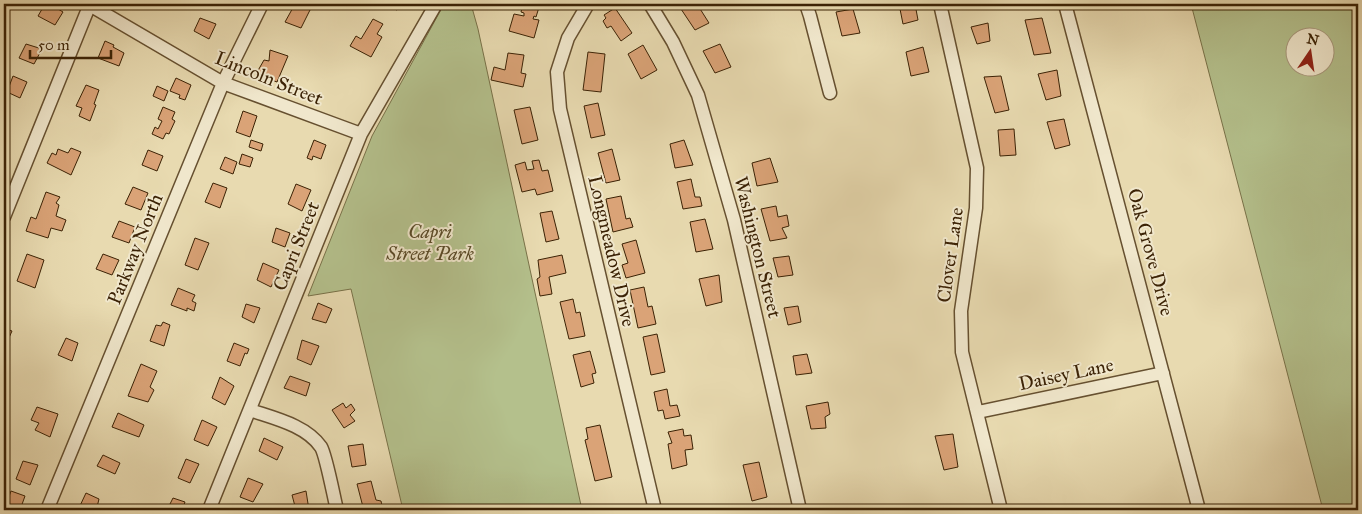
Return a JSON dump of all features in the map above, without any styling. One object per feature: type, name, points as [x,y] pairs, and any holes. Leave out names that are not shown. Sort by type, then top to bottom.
[{"type":"street","name":"Lincoln Street","points":[[89,4],[223,83],[361,134]]},
{"type":"street","points":[[4,217],[89,4]]},
{"type":"street","name":"Parkway North","points":[[48,510],[223,83],[262,4]]},
{"type":"street","name":"Capri Street","points":[[210,510],[361,134],[436,4]]},
{"type":"street","name":"Longmeadow Drive","points":[[588,4],[568,38],[557,72],[560,109],[655,510]]},
{"type":"street","name":"Washington Street","points":[[650,4],[673,42],[698,95],[734,220],[800,510]]},
{"type":"street","points":[[806,4],[830,93]]},
{"type":"street","name":"Clover Lane","points":[[940,4],[977,168],[976,208],[961,311],[962,352],[1001,510]]},
{"type":"street","name":"Oak Grove Drive","points":[[1066,4],[1199,510]]},
{"type":"street","name":"Daisey Lane","points":[[978,412],[1163,373]]},
{"type":"street","points":[[250,410],[294,426],[308,434],[322,448],[337,510]]},
{"type":"green space","name":"Capri Street Park","points":[[444,4],[471,4],[478,29],[582,510],[403,510],[351,289],[308,296],[372,136]]},
{"type":"green space","points":[[1191,4],[1358,4],[1358,510],[1323,510]]},
{"type":"building","points":[[45,4],[50,4],[63,12],[55,25],[38,16]]},
{"type":"building","points":[[295,4],[312,6],[301,28],[285,22]]},
{"type":"building","points":[[386,4],[400,4],[397,10]]},
{"type":"building","points":[[523,4],[540,4],[536,17],[534,16],[533,19],[539,20],[534,38],[509,31],[514,14],[524,16],[524,13],[521,12]]},
{"type":"building","points":[[689,4],[697,4],[709,23],[695,30],[681,9]]},
{"type":"building","points":[[899,4],[915,4],[918,20],[903,24]]},
{"type":"building","points":[[615,8],[632,33],[621,41],[611,26],[607,28],[603,21],[606,18],[604,15]]},
{"type":"building","points":[[853,9],[860,33],[842,36],[836,12]]},
{"type":"building","points":[[200,18],[216,24],[209,39],[194,31]]},
{"type":"building","points":[[1042,18],[1051,53],[1034,55],[1025,20]]},
{"type":"building","points":[[373,19],[383,24],[377,34],[382,37],[371,57],[350,46],[356,36],[361,39]]},
{"type":"building","points":[[988,23],[990,41],[977,44],[971,27]]},
{"type":"building","points":[[105,41],[124,53],[119,66],[98,58]]},
{"type":"building","points":[[26,44],[42,49],[34,64],[19,58]]},
{"type":"building","points":[[720,44],[731,67],[715,73],[703,51]]},
{"type":"building","points":[[643,45],[657,70],[641,79],[628,54]]},
{"type":"building","points":[[923,47],[929,72],[911,76],[906,52]]},
{"type":"building","points":[[270,50],[288,56],[277,82],[256,74],[264,60],[269,61]]},
{"type":"building","points":[[588,52],[605,54],[601,92],[583,90]]},
{"type":"building","points":[[508,53],[524,55],[521,73],[526,74],[523,87],[491,80],[494,67],[505,70]]},
{"type":"building","points":[[1057,70],[1061,96],[1046,100],[1038,74]]},
{"type":"building","points":[[13,76],[27,82],[20,98],[7,92]]},
{"type":"building","points":[[1001,76],[1009,110],[995,113],[984,77]]},
{"type":"building","points":[[176,78],[191,85],[185,100],[179,98],[180,95],[170,91]]},
{"type":"building","points":[[86,85],[99,90],[90,121],[79,116],[82,108],[76,106]]},
{"type":"building","points":[[157,86],[168,91],[164,101],[153,96]]},
{"type":"building","points":[[598,103],[605,135],[591,138],[584,106]]},
{"type":"building","points":[[163,107],[175,112],[172,119],[175,121],[169,134],[166,133],[163,139],[152,134],[155,127],[158,129],[162,121],[158,119]]},
{"type":"building","points":[[530,107],[538,140],[522,144],[514,110]]},
{"type":"building","points":[[243,111],[257,116],[250,137],[236,132]]},
{"type":"building","points":[[1064,119],[1070,145],[1055,149],[1047,122]]},
{"type":"building","points":[[1014,129],[1016,155],[1000,156],[998,130]]},
{"type":"building","points":[[251,140],[263,144],[261,151],[249,147]]},
{"type":"building","points":[[314,140],[326,145],[321,159],[313,156],[312,160],[307,158]]},
{"type":"building","points":[[684,140],[693,165],[675,168],[670,144]]},
{"type":"building","points":[[71,148],[81,152],[71,175],[47,163],[52,153],[56,155],[58,149],[68,153]]},
{"type":"building","points":[[612,149],[620,180],[606,183],[598,153]]},
{"type":"building","points":[[148,150],[163,156],[157,171],[142,165]]},
{"type":"building","points":[[242,154],[253,158],[250,167],[239,164]]},
{"type":"building","points":[[225,157],[237,162],[233,174],[220,169]]},
{"type":"building","points":[[770,158],[778,182],[757,186],[752,163]]},
{"type":"building","points":[[539,160],[542,171],[548,170],[553,191],[537,195],[535,189],[522,192],[515,165],[525,162],[527,170],[534,169],[532,161]]},
{"type":"building","points":[[691,179],[695,197],[700,197],[702,206],[683,209],[677,182]]},
{"type":"building","points":[[213,183],[227,188],[220,208],[205,202]]},
{"type":"building","points":[[296,184],[311,190],[302,211],[288,204]]},
{"type":"building","points":[[133,187],[148,193],[141,210],[125,204]]},
{"type":"building","points":[[46,192],[60,197],[56,203],[59,205],[56,216],[66,220],[62,231],[51,228],[48,238],[26,231],[31,217],[36,219]]},
{"type":"building","points":[[621,196],[626,219],[630,218],[633,227],[613,232],[606,199]]},
{"type":"building","points":[[776,206],[778,217],[787,215],[789,226],[782,228],[787,238],[770,241],[761,209]]},
{"type":"building","points":[[552,211],[559,239],[546,242],[540,213]]},
{"type":"building","points":[[705,219],[713,249],[696,252],[690,222]]},
{"type":"building","points":[[119,221],[135,227],[129,243],[112,237]]},
{"type":"building","points":[[276,228],[290,233],[285,247],[272,242]]},
{"type":"building","points":[[195,238],[209,243],[198,270],[185,265]]},
{"type":"building","points":[[636,240],[645,273],[626,278],[622,265],[628,263],[622,244]]},
{"type":"building","points":[[27,254],[44,260],[35,288],[17,281]]},
{"type":"building","points":[[103,254],[119,260],[112,275],[96,269]]},
{"type":"building","points":[[562,255],[566,273],[549,277],[552,294],[540,296],[537,279],[540,277],[538,260]]},
{"type":"building","points":[[789,256],[793,275],[778,277],[773,258]]},
{"type":"building","points":[[263,263],[279,270],[271,287],[257,280]]},
{"type":"building","points":[[719,275],[722,302],[706,306],[699,279]]},
{"type":"building","points":[[644,287],[648,307],[652,306],[656,324],[638,328],[630,290]]},
{"type":"building","points":[[178,288],[195,295],[192,301],[196,303],[194,311],[187,308],[187,311],[171,305]]},
{"type":"building","points":[[573,299],[576,313],[580,312],[585,336],[569,339],[560,302]]},
{"type":"building","points":[[318,303],[332,309],[326,323],[312,319]]},
{"type":"building","points":[[246,304],[260,308],[254,323],[242,317]]},
{"type":"building","points":[[798,306],[801,322],[788,325],[784,308]]},
{"type":"building","points":[[163,322],[170,325],[164,346],[150,341],[156,325],[161,326]]},
{"type":"building","points":[[4,328],[12,331],[4,349]]},
{"type":"building","points":[[657,334],[665,372],[651,375],[643,337]]},
{"type":"building","points":[[66,338],[78,343],[72,361],[58,355]]},
{"type":"building","points":[[302,340],[319,346],[311,365],[297,359]]},
{"type":"building","points":[[234,343],[249,349],[247,354],[245,353],[240,366],[227,361]]},
{"type":"building","points":[[590,351],[596,373],[592,374],[594,383],[581,387],[573,355]]},
{"type":"building","points":[[807,354],[812,373],[796,375],[793,356]]},
{"type":"building","points":[[141,364],[157,371],[150,387],[154,390],[148,402],[128,396]]},
{"type":"building","points":[[290,376],[310,383],[306,396],[284,388]]},
{"type":"building","points":[[220,377],[234,386],[225,405],[212,398]]},
{"type":"building","points":[[667,389],[670,406],[677,405],[680,416],[665,419],[663,410],[658,411],[654,392]]},
{"type":"building","points":[[828,402],[830,414],[825,417],[826,428],[811,429],[806,406]]},
{"type":"building","points":[[343,403],[346,408],[351,404],[355,410],[350,415],[355,421],[344,428],[332,410]]},
{"type":"building","points":[[37,407],[58,414],[50,437],[35,430],[39,423],[31,420]]},
{"type":"building","points":[[118,413],[144,425],[139,437],[112,427]]},
{"type":"building","points":[[202,420],[217,427],[208,446],[194,440]]},
{"type":"building","points":[[600,425],[612,477],[595,481],[585,440],[588,439],[586,428]]},
{"type":"building","points":[[683,429],[684,436],[691,435],[693,449],[685,450],[687,465],[672,469],[668,444],[672,443],[668,432]]},
{"type":"building","points":[[953,434],[958,467],[944,470],[935,436]]},
{"type":"building","points":[[264,438],[283,447],[277,460],[259,451]]},
{"type":"building","points":[[363,444],[366,465],[352,467],[348,446]]},
{"type":"building","points":[[103,455],[120,463],[115,474],[97,466]]},
{"type":"building","points":[[186,459],[199,464],[190,483],[178,478]]},
{"type":"building","points":[[23,461],[38,465],[30,485],[16,479]]},
{"type":"building","points":[[759,462],[767,497],[752,501],[743,465]]},
{"type":"building","points":[[248,478],[263,484],[253,502],[240,497]]},
{"type":"building","points":[[371,481],[376,500],[381,501],[383,510],[368,510],[367,506],[363,507],[357,484]]},
{"type":"building","points":[[11,491],[25,496],[20,510],[4,510]]},
{"type":"building","points":[[306,491],[309,510],[296,510],[292,495]]},
{"type":"building","points":[[86,493],[99,499],[97,507],[101,509],[102,505],[112,510],[78,510]]},
{"type":"building","points":[[173,498],[185,502],[182,510],[167,510]]}]
